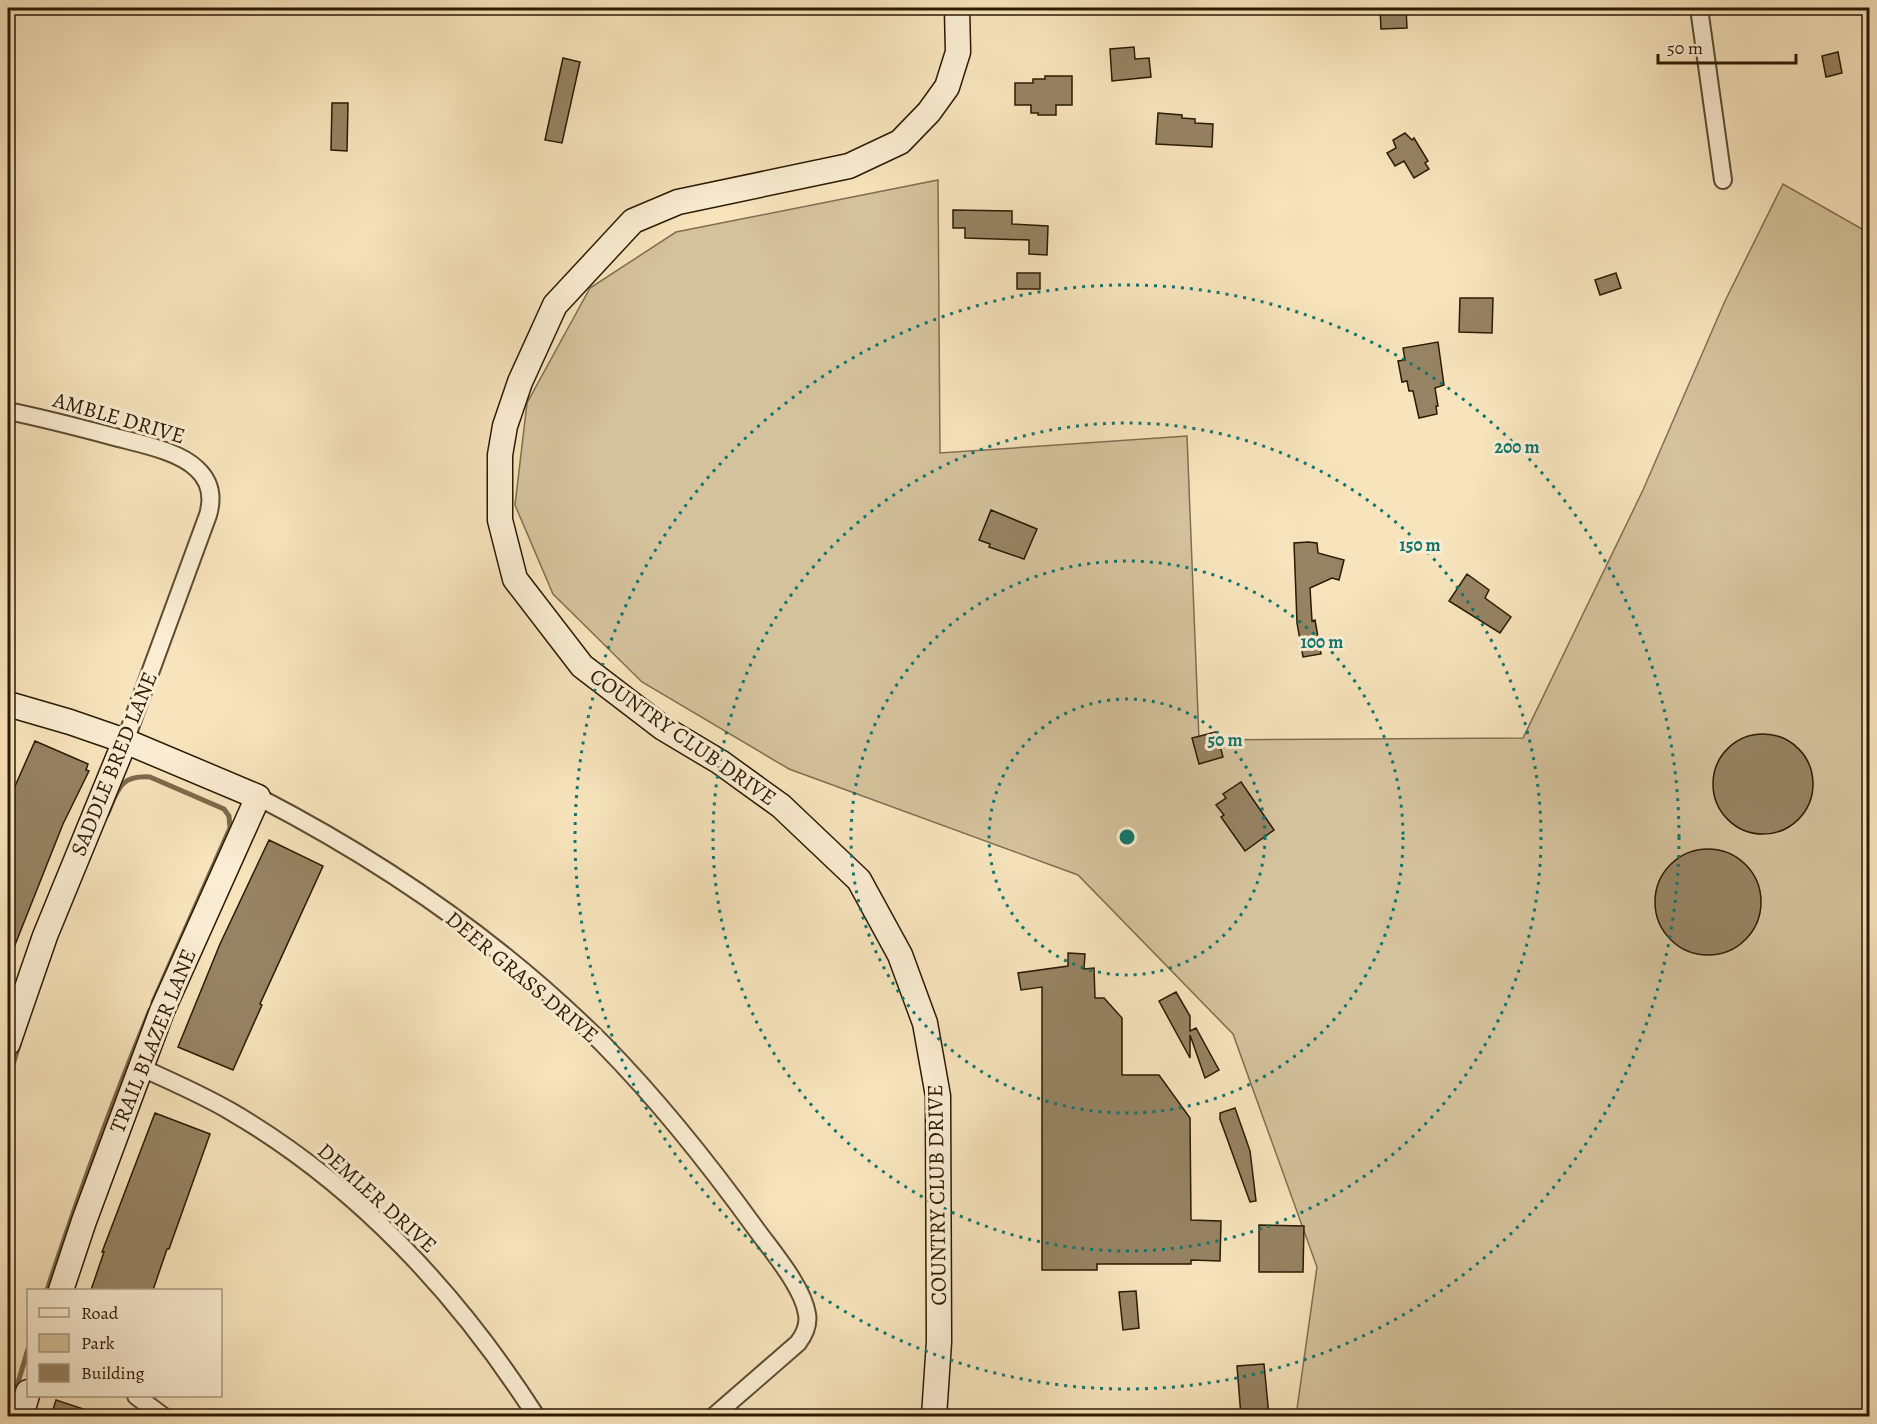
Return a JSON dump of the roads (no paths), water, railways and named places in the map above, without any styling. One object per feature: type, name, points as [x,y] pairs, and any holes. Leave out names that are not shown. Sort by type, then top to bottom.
[{"type":"street","name":"COUNTRY CLUB DRIVE","points":[[934,1416],[939,1342],[938,1096],[925,1023],[900,955],[859,880],[781,806],[720,762],[663,728],[582,666],[516,579],[500,520],[500,455],[505,426],[520,382],[555,305],[633,220],[678,202],[849,166],[900,142],[929,112],[947,87],[958,52],[957,8]]},
{"type":"street","points":[[1699,8],[1723,180]]},
{"type":"street","name":"AMBLE DRIVE","points":[[8,411],[65,424],[172,454],[198,469],[208,484]]},
{"type":"street","name":"SADDLE BRED LANE","points":[[8,1044],[13,1010],[125,741],[208,515],[212,499],[208,484]]},
{"type":"street","name":"DEER GRASS DRIVE","points":[[8,704],[125,741],[258,797],[345,844],[474,932],[540,986],[604,1045],[703,1157],[793,1283],[807,1311],[807,1324],[803,1337],[798,1343],[714,1416]]},
{"type":"street","name":"TRAIL BLAZER LANE","points":[[61,1289],[140,1067],[213,893],[258,797]]},
{"type":"street","name":"DEMLER DRIVE","points":[[140,1067],[230,1111],[276,1141],[340,1189],[410,1253],[447,1296],[536,1416]]},
{"type":"street","points":[[21,1416],[27,1395]]},
{"type":"street","points":[[139,1397],[163,1416]]},
{"type":"waterway","points":[[107,815],[121,786],[132,779],[150,777],[224,809],[229,816],[230,828],[153,1002]]},
{"type":"waterway","points":[[47,1289],[96,1149],[150,1010]]},
{"type":"waterway","points":[[8,1081],[19,1045]]},
{"type":"waterway","points":[[8,1416],[27,1352]]}]
